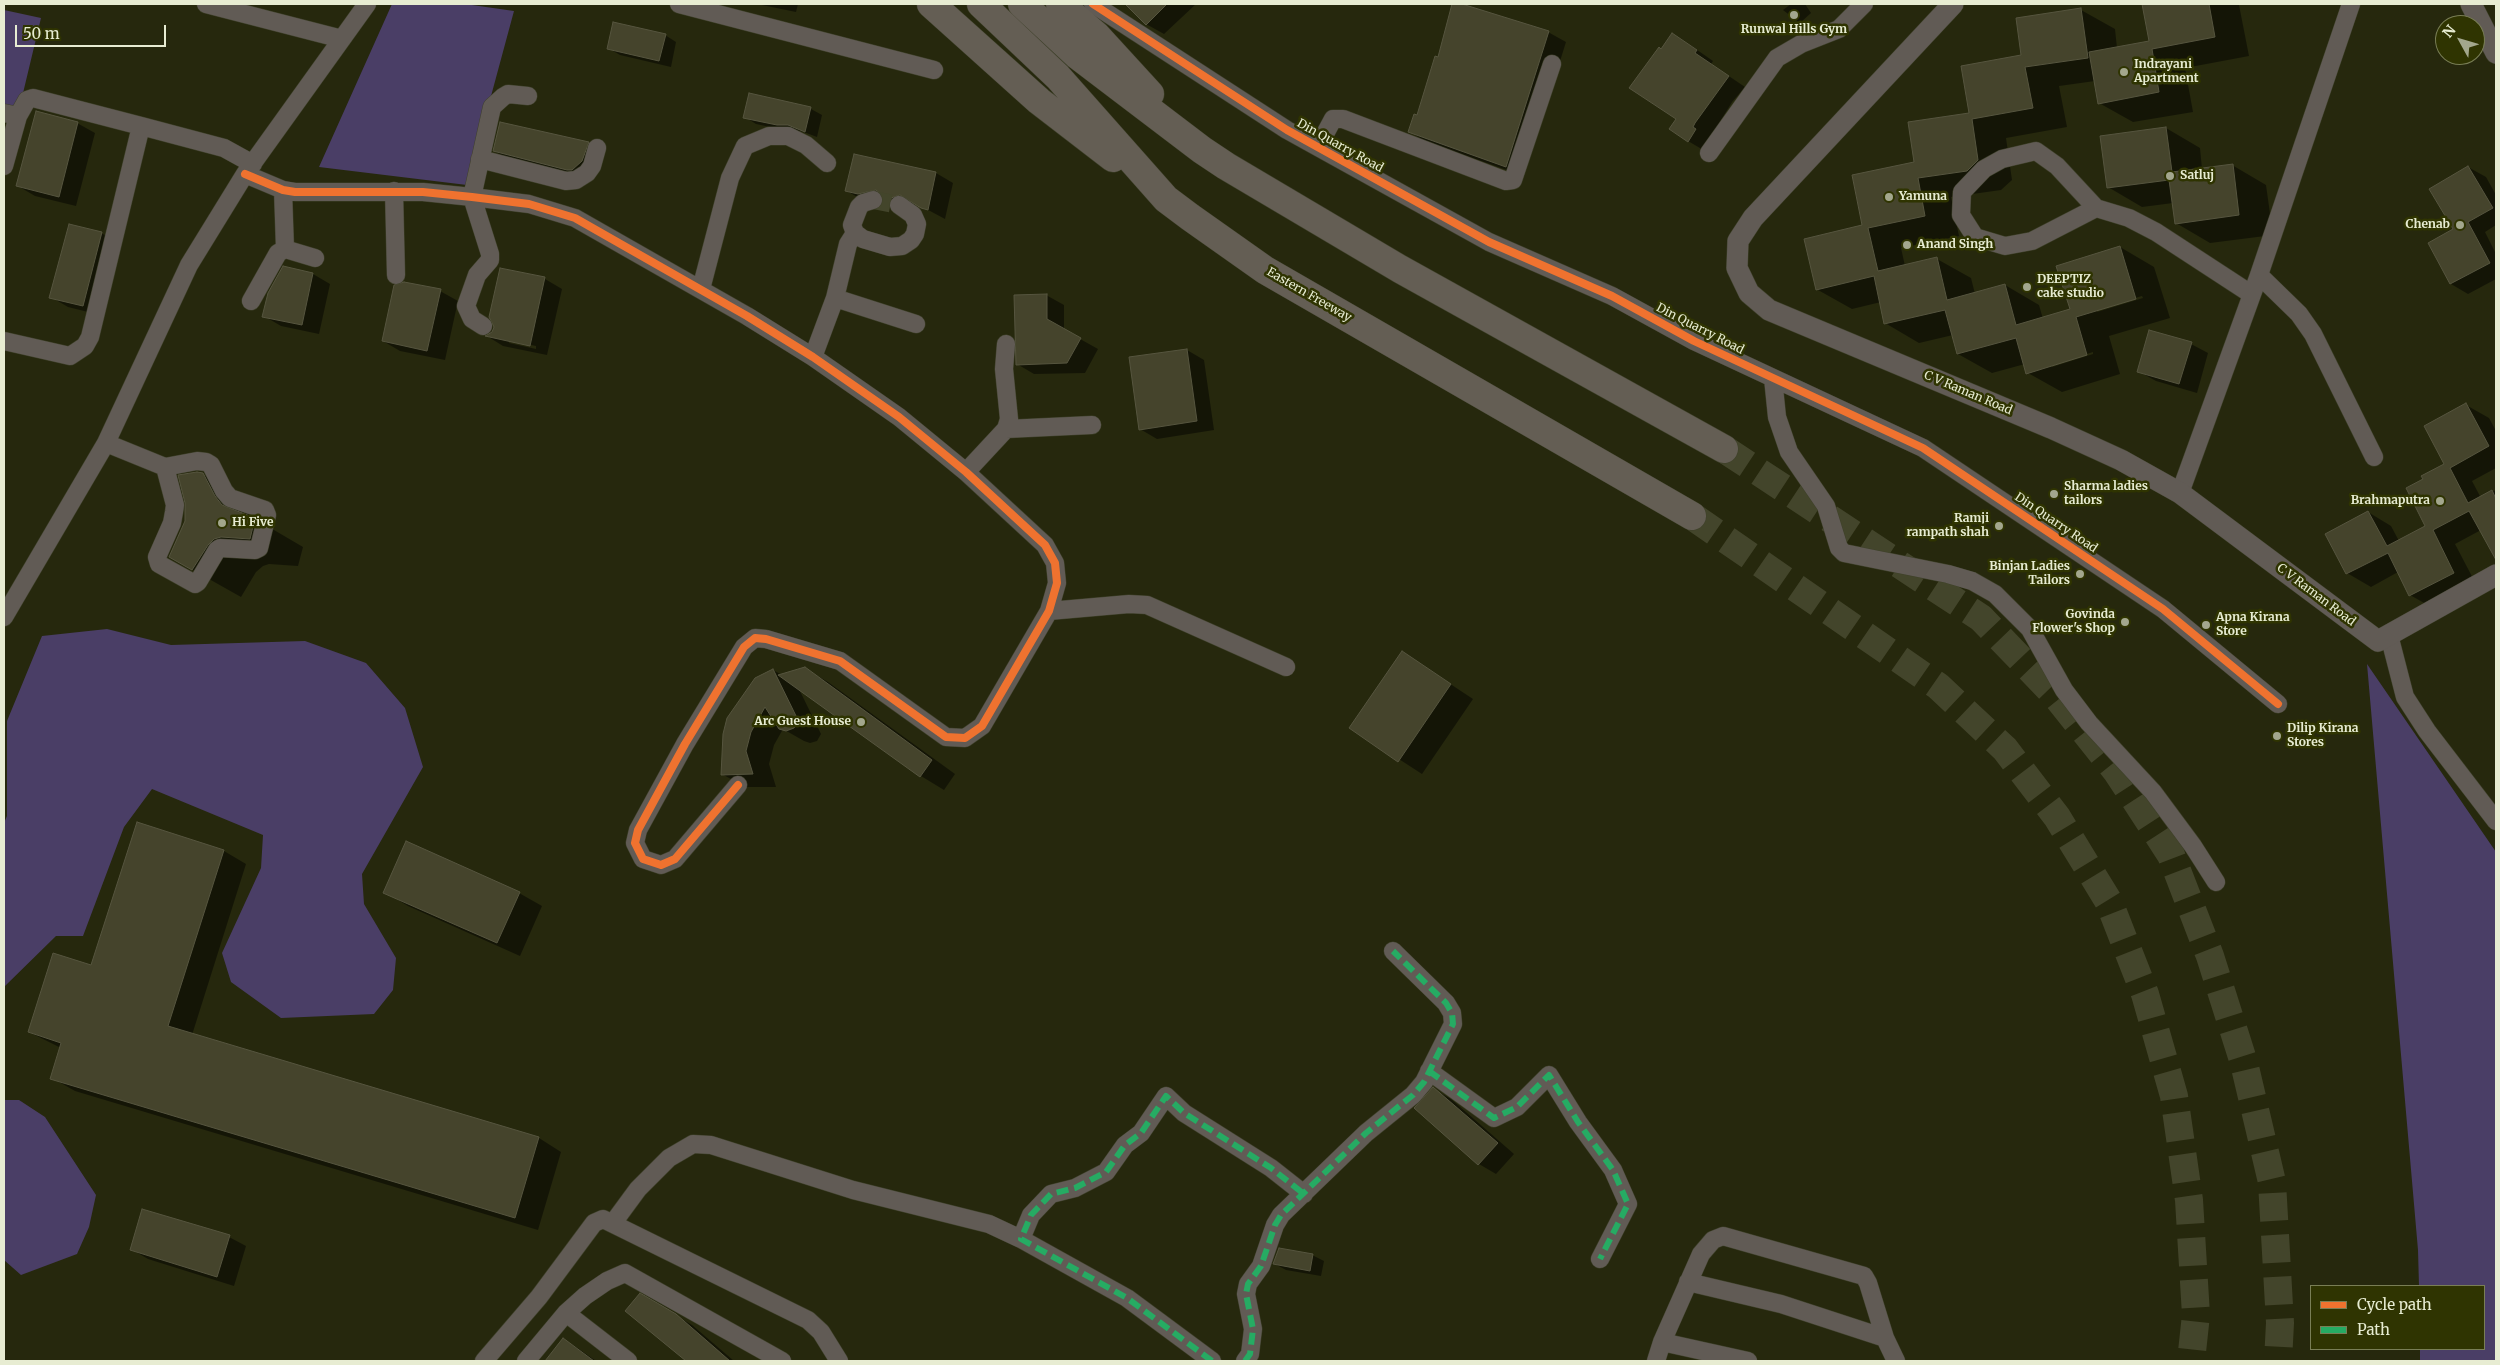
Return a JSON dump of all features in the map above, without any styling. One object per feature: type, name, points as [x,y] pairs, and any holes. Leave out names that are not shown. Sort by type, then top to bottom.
[{"type":"highway","points":[[931,4],[1039,101],[1166,199]]},
{"type":"highway","name":"Eastern Freeway","points":[[981,4],[1058,77],[1166,199],[1265,270],[1692,516]]},
{"type":"highway","points":[[1022,4],[1077,55],[1202,150],[1302,213],[1383,260],[1724,449]]},
{"type":"highway","points":[[1060,4],[1096,35],[1202,150]]},
{"type":"street","points":[[206,4],[342,39]]},
{"type":"street","points":[[4,617],[106,443],[189,265],[249,169],[367,4]]},
{"type":"street","points":[[679,4],[934,70]]},
{"type":"street","name":"Din Quarry Road","points":[[1093,4],[1287,130],[1489,242],[1612,296],[1694,341],[1923,448],[2163,609],[2278,704]]},
{"type":"street","points":[[1709,153],[1777,58],[1802,44],[1839,29],[1864,4]]},
{"type":"street","name":"C V Raman Road","points":[[1954,4],[1753,218],[1738,241],[1737,268],[1749,293],[1769,310],[2051,428],[2120,460],[2180,493],[2378,641],[2389,635]]},
{"type":"street","points":[[2180,493],[2259,274],[2350,4]]},
{"type":"street","points":[[2471,4],[2496,53]]},
{"type":"street","points":[[1318,147],[1333,119],[1343,119],[1506,181],[1513,180],[1552,64]]},
{"type":"street","points":[[483,326],[472,319],[466,306],[477,275],[490,260],[490,254],[472,196],[492,107],[503,96],[508,94],[528,96]]},
{"type":"street","points":[[4,166],[11,114],[27,100],[33,98],[224,148],[249,169],[283,190],[320,193],[394,192],[472,196],[529,204],[575,218],[701,289],[814,357],[899,417],[966,472],[1045,545],[1055,563],[1057,583],[1049,611],[982,726],[965,738],[955,739],[946,737],[840,662],[766,639],[755,638],[744,647],[739,655],[685,744],[638,830],[635,843],[643,859],[661,865],[675,859],[738,785]]},
{"type":"street","points":[[4,341],[70,356],[85,346],[90,338],[141,126]]},
{"type":"street","points":[[701,289],[730,178],[745,146],[769,136],[788,136],[806,145],[827,163]]},
{"type":"street","points":[[480,159],[566,182],[576,180],[587,173],[592,166],[598,148]]},
{"type":"street","points":[[2096,208],[2032,241],[2005,246],[1975,237],[1961,215],[1962,192],[1984,169],[2002,159],[2036,151],[2057,166],[2096,208],[2129,218],[2156,232],[2251,294]]},
{"type":"street","points":[[283,190],[285,249]]},
{"type":"street","points":[[394,192],[396,275]]},
{"type":"street","points":[[873,200],[863,203],[859,207],[852,225],[855,233],[863,239],[890,246],[902,246],[911,240],[916,224],[913,215],[899,205]]},
{"type":"street","points":[[814,357],[835,298],[848,244],[855,233]]},
{"type":"street","points":[[251,301],[278,253],[285,249],[316,258]]},
{"type":"street","points":[[2259,274],[2299,314],[2312,334],[2374,458]]},
{"type":"street","points":[[835,298],[916,324]]},
{"type":"street","points":[[966,472],[1006,429],[1009,419],[1004,369],[1006,344]]},
{"type":"street","points":[[1773,378],[1777,416],[1789,452],[1826,506],[1840,548],[1844,553],[1972,581],[1995,594],[2030,629],[2064,690],[2089,723],[2153,792],[2193,846],[2216,882]]},
{"type":"street","points":[[1006,429],[1092,426]]},
{"type":"street","points":[[106,443],[165,467],[206,462],[211,465],[224,491],[230,498],[265,510],[267,515],[259,548],[255,550],[220,548],[198,582],[194,584],[159,564],[157,557],[172,523],[174,512],[165,467]]},
{"type":"street","points":[[2496,575],[2389,635],[2405,696],[2426,731],[2496,821]]},
{"type":"street","points":[[1049,611],[1129,604],[1147,605],[1286,666]]},
{"type":"street","points":[[1245,1361],[1250,1354],[1253,1329],[1246,1294],[1248,1284],[1262,1266],[1278,1220],[1366,1133],[1413,1095],[1424,1082],[1453,1024],[1452,1014],[1446,1003],[1393,951]]},
{"type":"street","points":[[1429,1071],[1494,1118],[1517,1107],[1549,1075],[1578,1122],[1612,1170],[1628,1204],[1600,1259]]},
{"type":"street","points":[[1021,1239],[1032,1215],[1051,1194],[1075,1188],[1106,1172],[1125,1145],[1141,1133],[1166,1096],[1184,1113],[1271,1168],[1304,1194]]},
{"type":"street","points":[[613,1223],[638,1188],[669,1158],[693,1144],[712,1146],[853,1190],[989,1224],[1021,1239],[1127,1298],[1212,1361]]},
{"type":"street","points":[[484,1361],[539,1297],[594,1223],[603,1219],[808,1320],[821,1332],[839,1361]]},
{"type":"street","points":[[1656,1361],[1662,1342],[1701,1254],[1712,1240],[1723,1236],[1859,1273],[1864,1276],[1868,1283],[1885,1338],[1896,1361]]},
{"type":"street","points":[[526,1361],[566,1313],[607,1281],[625,1273],[782,1361]]},
{"type":"street","points":[[1688,1282],[1781,1304],[1885,1338]]},
{"type":"street","points":[[566,1313],[628,1361]]},
{"type":"street","points":[[1662,1342],[1748,1361]]},
{"type":"shaded area","points":[[392,4],[465,4],[514,11],[467,185],[319,167]]},
{"type":"shaded area","points":[[4,10],[41,18],[18,114],[4,110]]},
{"type":"shaded area","points":[[107,629],[171,645],[305,641],[366,663],[405,708],[423,767],[362,874],[364,904],[396,958],[393,990],[374,1014],[281,1018],[231,982],[222,953],[261,868],[263,835],[152,789],[124,827],[83,936],[56,936],[4,987],[4,823],[7,816],[7,721],[42,636]]},
{"type":"shaded area","points":[[2367,664],[2496,852],[2496,1361],[2420,1361],[2420,1350],[2485,1350],[2485,1285],[2419,1285],[2418,1250]]},
{"type":"shaded area","points":[[4,1100],[19,1100],[45,1117],[96,1195],[89,1227],[77,1254],[21,1275],[4,1260]]},
{"type":"building","points":[[1125,4],[1167,4],[1146,25]]},
{"type":"building","points":[[1452,4],[1462,4],[1549,31],[1506,167],[1408,132],[1414,114],[1417,115],[1435,56],[1438,57]]},
{"type":"building","name":"Indrayani Apartment","points":[[2142,4],[2209,4],[2215,37],[2152,49],[2159,92],[2098,104],[2089,52],[2149,41]]},
{"type":"building","name":"Yamuna","points":[[2081,8],[2088,58],[2025,67],[2033,108],[1972,119],[1978,160],[1967,171],[1918,178],[1925,216],[1868,228],[1878,271],[1937,257],[1947,300],[2005,284],[2016,325],[2070,309],[2056,266],[2120,246],[2136,299],[2076,317],[2087,355],[2026,374],[2016,338],[1957,354],[1945,310],[1884,324],[1874,276],[1816,290],[1804,239],[1862,225],[1852,175],[1914,162],[1908,122],[1969,113],[1961,66],[2021,55],[2016,18]]},
{"type":"building","points":[[613,22],[666,34],[659,61],[607,49]]},
{"type":"building","points":[[1672,33],[1697,50],[1695,53],[1729,76],[1695,123],[1693,127],[1696,129],[1688,142],[1669,129],[1676,119],[1629,88],[1659,47],[1661,49]]},
{"type":"building","points":[[749,93],[811,107],[805,132],[788,125],[777,125],[743,118]]},
{"type":"building","points":[[36,111],[78,122],[59,197],[16,186]]},
{"type":"building","points":[[500,122],[589,142],[582,161],[572,170],[567,170],[493,151]]},
{"type":"building","name":"Satluj","points":[[2166,127],[2172,172],[2233,164],[2239,215],[2175,224],[2169,180],[2107,188],[2100,136]]},
{"type":"building","points":[[854,154],[936,172],[928,210],[921,208],[900,195],[891,198],[889,207],[882,205],[883,196],[876,190],[858,194],[845,191]]},
{"type":"building","name":"Chenab","points":[[2468,166],[2493,208],[2468,222],[2490,263],[2450,284],[2428,243],[2453,229],[2429,189]]},
{"type":"building","points":[[69,224],[102,232],[83,306],[49,298]]},
{"type":"building","points":[[283,266],[313,273],[302,325],[262,317],[268,293]]},
{"type":"building","points":[[500,268],[545,277],[530,346],[485,336],[492,332],[494,327],[489,317]]},
{"type":"building","points":[[404,282],[441,289],[427,351],[382,341],[394,285]]},
{"type":"building","points":[[1047,294],[1047,319],[1081,338],[1067,363],[1016,365],[1014,295]]},
{"type":"building","points":[[2149,330],[2192,342],[2179,384],[2137,372]]},
{"type":"building","points":[[1187,349],[1197,421],[1139,430],[1129,357]]},
{"type":"building","name":"Brahmaputra","points":[[2466,403],[2489,446],[2450,468],[2468,503],[2492,490],[2496,499],[2496,560],[2469,511],[2433,530],[2454,573],[2409,596],[2388,553],[2346,574],[2325,534],[2368,511],[2387,546],[2425,526],[2406,488],[2423,479],[2421,476],[2444,464],[2424,426]]},
{"type":"building","name":"Hi Five","points":[[203,473],[222,505],[255,518],[250,539],[221,537],[214,539],[192,570],[169,557],[185,521],[185,503],[178,475]]},
{"type":"building","points":[[1402,651],[1451,684],[1398,762],[1349,728]]},
{"type":"building","points":[[805,667],[932,760],[920,777],[778,675]]},
{"type":"building","points":[[773,669],[798,720],[794,728],[786,731],[779,729],[765,707],[751,732],[746,751],[753,774],[721,775],[723,734],[727,718],[755,678]]},
{"type":"building","points":[[137,822],[224,850],[168,1026],[539,1137],[515,1218],[50,1079],[61,1043],[28,1032],[53,953],[91,965]]},
{"type":"building","points":[[406,841],[520,892],[497,943],[383,893]]},
{"type":"building","points":[[1433,1087],[1498,1143],[1478,1165],[1414,1108]]},
{"type":"building","points":[[142,1209],[230,1235],[217,1277],[130,1250]]},
{"type":"building","points":[[1279,1248],[1313,1254],[1310,1271],[1273,1264]]},
{"type":"building","points":[[640,1293],[676,1314],[730,1361],[686,1361],[625,1311]]},
{"type":"building","points":[[563,1338],[594,1361],[545,1361]]},
{"type":"tunnel","points":[[873,200],[899,205]]},
{"type":"tunnel","points":[[1724,449],[1981,618],[2056,696],[2117,772],[2171,855],[2210,956],[2244,1063],[2272,1182],[2280,1323],[2278,1361]]},
{"type":"tunnel","points":[[1692,516],[1938,686],[2005,749],[2057,817],[2109,902],[2145,994],[2174,1096],[2189,1200],[2196,1315],[2191,1361]]},
{"type":"marked path","points":[[1245,1361],[1250,1354],[1253,1329],[1246,1294],[1248,1284],[1261,1266],[1275,1225],[1281,1215],[1366,1133],[1413,1095],[1424,1082],[1453,1024],[1452,1013],[1446,1003],[1393,951]]},
{"type":"marked path","points":[[1429,1071],[1494,1118],[1517,1107],[1549,1075],[1578,1122],[1613,1170],[1628,1204],[1600,1259]]},
{"type":"marked path","points":[[1212,1361],[1127,1298],[1021,1239],[1031,1215],[1051,1194],[1075,1188],[1106,1172],[1125,1145],[1141,1133],[1166,1096],[1184,1113],[1271,1168],[1304,1194]]},
{"type":"cycle path","points":[[1093,4],[1287,130],[1489,242],[1612,296],[1694,341],[1923,448],[2163,609],[2278,704]]},
{"type":"cycle path","points":[[245,174],[283,190],[295,192],[423,192],[529,204],[575,218],[747,316],[813,357],[899,417],[966,472],[1045,545],[1055,563],[1057,583],[1049,611],[982,726],[965,738],[946,737],[840,661],[766,639],[755,638],[744,647],[685,744],[638,830],[635,843],[643,859],[661,865],[675,859],[738,785]]},
{"type":"place","name":"Runwal Hills Gym","points":[[1794,15]]},
{"type":"place","name":"Indrayani Apartment","points":[[2124,72]]},
{"type":"place","name":"Satluj","points":[[2170,176]]},
{"type":"place","name":"Yamuna","points":[[1889,197]]},
{"type":"place","name":"Chenab","points":[[2460,225]]},
{"type":"place","name":"Anand Singh","points":[[1907,245]]},
{"type":"place","name":"DEEPTIZ cake studio","points":[[2027,287]]},
{"type":"place","name":"Sharma ladies tailors","points":[[2054,494]]},
{"type":"place","name":"Brahmaputra","points":[[2440,501]]},
{"type":"place","name":"Hi Five","points":[[222,523]]},
{"type":"place","name":"Ramji rampath shah","points":[[1999,526]]},
{"type":"place","name":"Binjan Ladies Tailors","points":[[2080,574]]},
{"type":"place","name":"Govinda Flower's Shop","points":[[2125,622]]},
{"type":"place","name":"Apna Kirana Store","points":[[2206,625]]},
{"type":"place","name":"Arc Guest House","points":[[861,722]]},
{"type":"place","name":"Dilip Kirana Stores","points":[[2277,736]]}]
